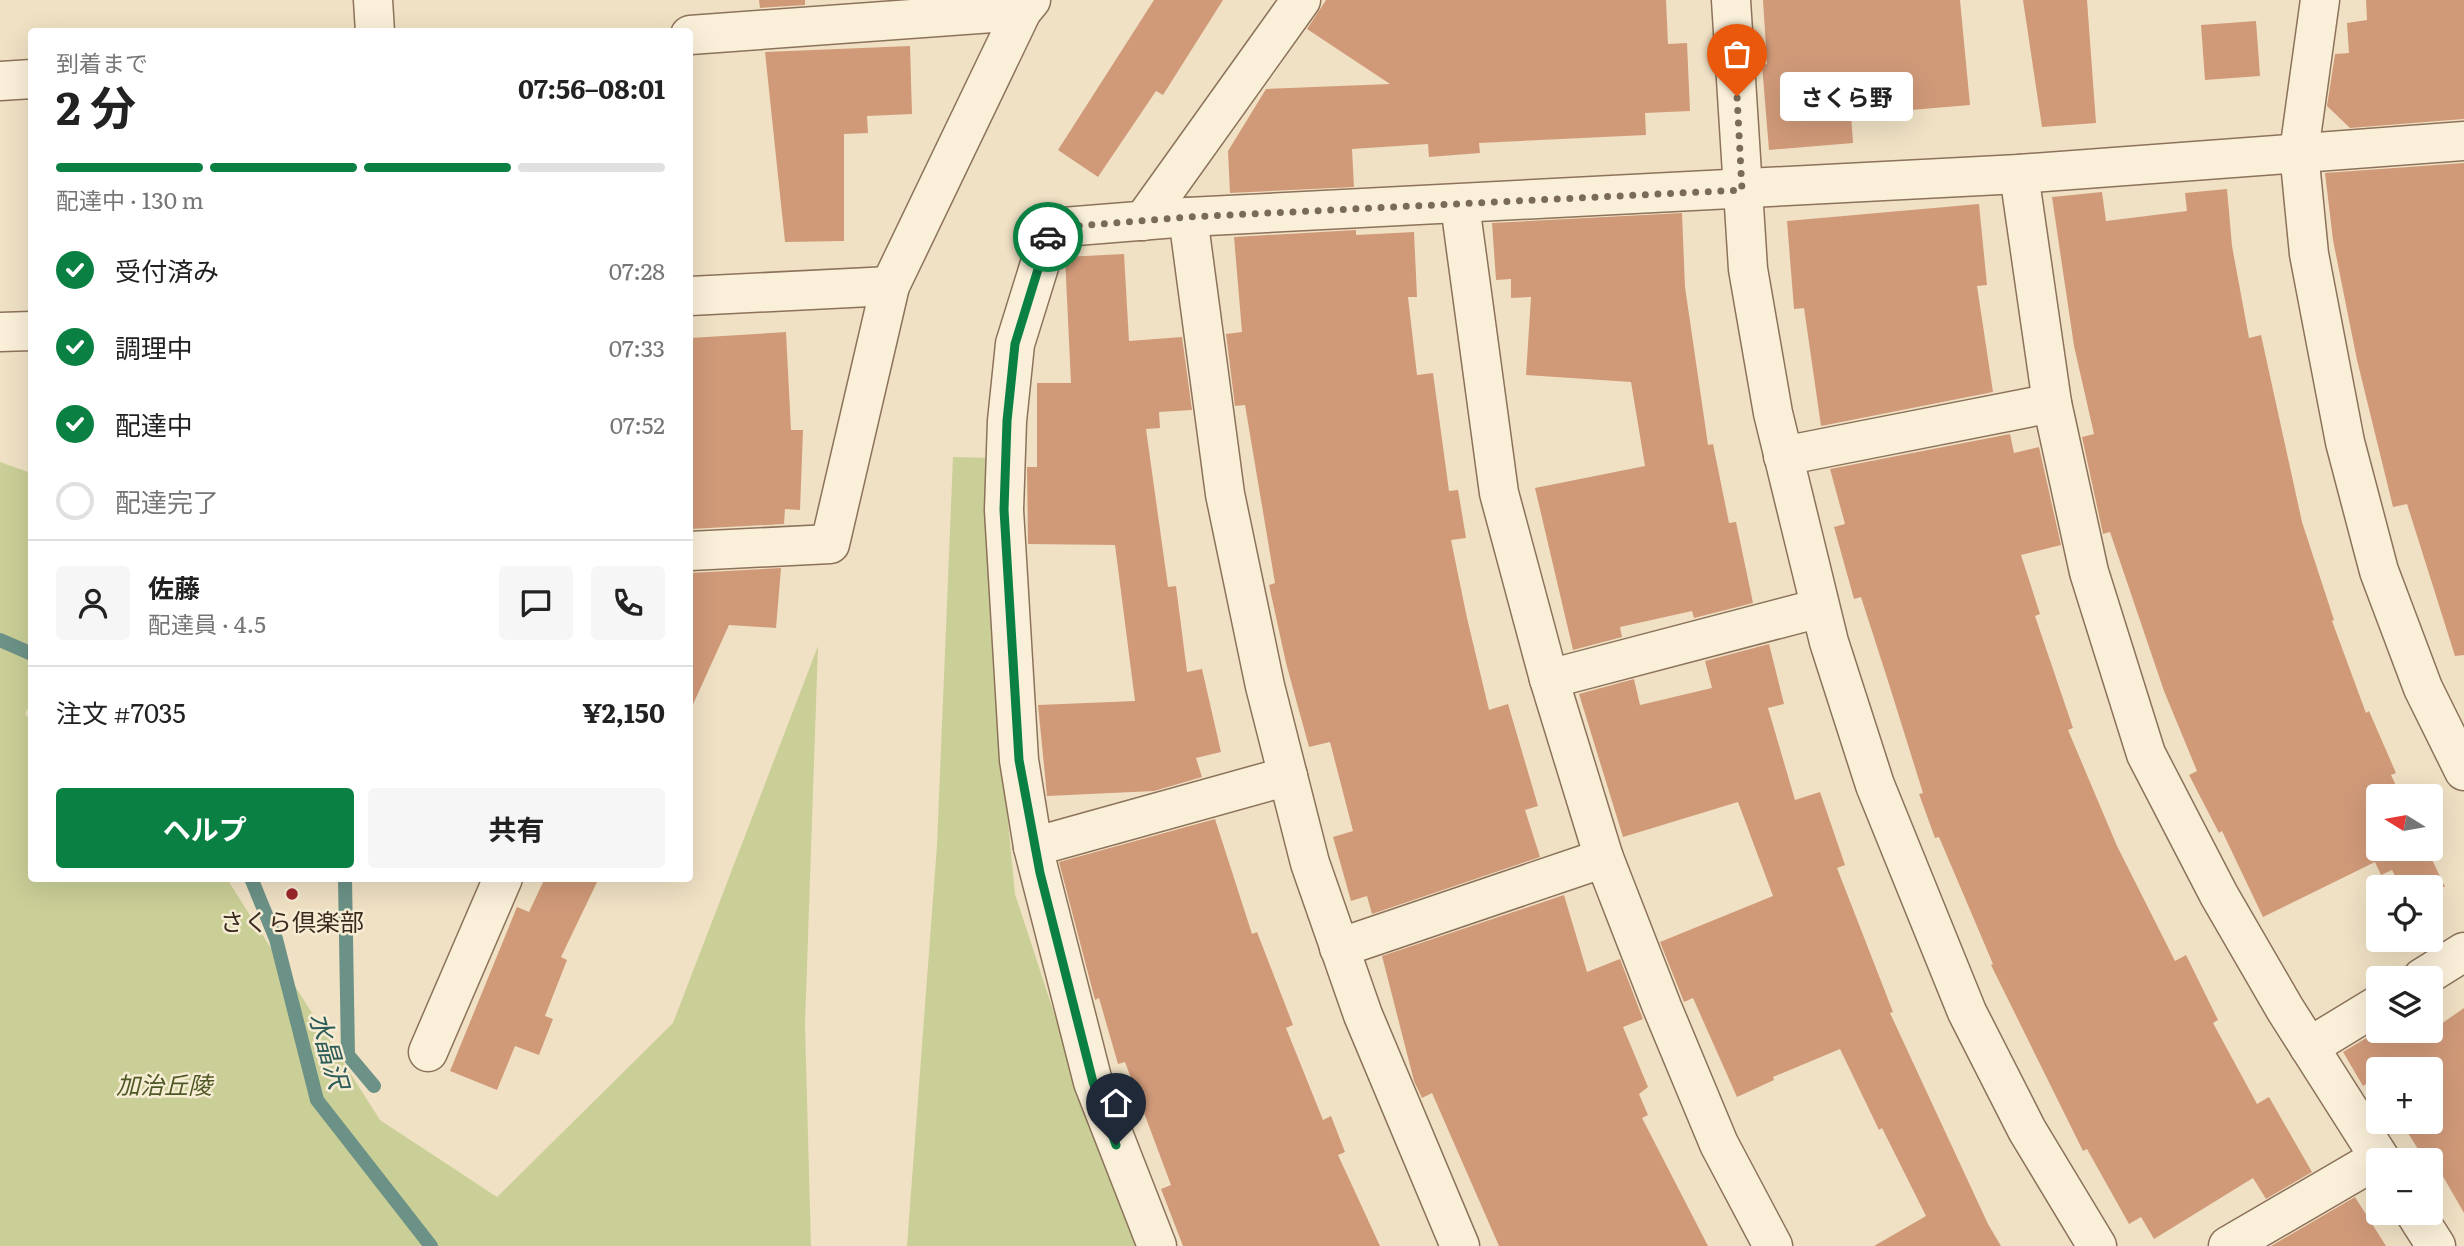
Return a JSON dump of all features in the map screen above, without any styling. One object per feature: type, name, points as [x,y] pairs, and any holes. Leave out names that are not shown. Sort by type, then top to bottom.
[{"type":"street","points":[[373,0],[375,28]]},
{"type":"street","points":[[1143,221],[1301,0]]},
{"type":"street","points":[[1731,0],[1748,269],[1783,456],[1820,608],[1875,785],[1967,1012],[2027,1130],[2097,1246]]},
{"type":"street","points":[[2320,0],[2299,152],[2309,254],[2345,442],[2379,571],[2423,688],[2464,771]]},
{"type":"street","points":[[693,35],[1027,6]]},
{"type":"street","points":[[693,551],[830,544],[890,286],[1027,6]]},
{"type":"street","points":[[0,81],[28,79]]},
{"type":"street","points":[[1157,1246],[1093,1082],[1033,847],[1019,760],[1004,510],[1007,421],[1015,344],[1051,228],[1188,217],[2019,174],[2464,141]]},
{"type":"street","points":[[2019,174],[2052,403],[2089,572],[2146,754],[2219,895],[2309,1047],[2373,1148]]},
{"type":"street","points":[[1460,205],[1499,493],[1549,679],[1604,858],[1719,1144],[1773,1246]]},
{"type":"street","points":[[1188,217],[1225,494],[1265,686],[1287,776],[1310,863],[1363,1015],[1460,1246]]},
{"type":"street","points":[[693,296],[890,286]]},
{"type":"street","points":[[0,332],[28,331]]},
{"type":"street","points":[[1783,456],[2052,403]]},
{"type":"street","points":[[1549,679],[1820,608]]},
{"type":"street","points":[[1033,847],[1287,776]]},
{"type":"street","points":[[1339,948],[1604,858]]},
{"type":"street","points":[[428,1052],[501,882]]},
{"type":"street","points":[[2441,966],[2464,952]]},
{"type":"street","points":[[2309,1047],[2366,1012]]},
{"type":"street","points":[[2228,1246],[2366,1167]]},
{"type":"street","points":[[2423,1225],[2436,1246]]},
{"type":"green space","points":[[953,457],[995,458],[996,696],[1015,894],[1072,1068],[1150,1246],[907,1246],[937,845]]},
{"type":"green space","name":"加治丘陵","points":[[0,462],[28,472],[28,708],[25,714],[28,717],[28,882],[229,882],[380,1120],[497,1197],[673,1023],[818,646],[805,1025],[811,1246],[0,1246]]},
{"type":"building","points":[[759,0],[805,0],[805,5],[760,8]]},
{"type":"building","points":[[1154,0],[1223,0],[1163,95],[1156,91],[1098,177],[1058,150]]},
{"type":"building","points":[[1326,0],[1666,0],[1668,44],[1687,43],[1690,111],[1645,113],[1646,135],[1479,143],[1480,153],[1429,157],[1428,144],[1352,149],[1354,187],[1230,193],[1228,151],[1266,89],[1390,84],[1307,29]]},
{"type":"building","points":[[1763,0],[1960,0],[1970,105],[1851,115],[1853,143],[1769,150],[1762,65],[1767,64]]},
{"type":"building","points":[[2023,0],[2087,0],[2096,123],[2042,127]]},
{"type":"building","points":[[2366,0],[2464,0],[2464,119],[2350,128],[2327,106],[2335,54],[2349,53],[2347,23],[2367,20]]},
{"type":"building","points":[[2256,21],[2260,76],[2205,80],[2201,25]]},
{"type":"building","points":[[910,46],[912,114],[867,116],[868,133],[844,134],[844,241],[785,242],[765,52]]},
{"type":"building","points":[[2464,163],[2464,655],[2455,656],[2407,504],[2393,507],[2357,360],[2333,240],[2325,173]]},
{"type":"building","points":[[2227,189],[2232,246],[2249,338],[2261,335],[2302,522],[2334,620],[2332,621],[2366,713],[2369,711],[2396,773],[2391,775],[2395,784],[2366,784],[2366,861],[2433,861],[2439,875],[2395,875],[2392,870],[2381,875],[2375,862],[2263,917],[2222,831],[2219,833],[2189,775],[2197,771],[2164,691],[2110,532],[2103,534],[2082,437],[2094,434],[2074,346],[2052,197],[2102,192],[2106,221],[2187,211],[2185,193]]},
{"type":"building","points":[[1979,204],[1987,285],[1977,286],[1993,392],[1821,426],[1804,308],[1794,309],[1787,221]]},
{"type":"building","points":[[1682,213],[1685,287],[1708,445],[1713,444],[1729,523],[1736,522],[1753,603],[1694,618],[1692,611],[1620,627],[1622,637],[1573,650],[1535,488],[1645,466],[1631,382],[1526,375],[1531,297],[1511,298],[1511,279],[1496,280],[1492,223]]},
{"type":"building","points":[[1356,230],[1356,235],[1414,232],[1417,297],[1408,297],[1417,375],[1433,373],[1449,491],[1458,490],[1466,538],[1451,540],[1467,618],[1489,710],[1508,704],[1538,806],[1525,810],[1540,857],[1372,914],[1367,896],[1351,901],[1333,837],[1353,831],[1330,742],[1309,747],[1286,663],[1269,585],[1275,583],[1245,405],[1235,406],[1226,334],[1242,332],[1234,237]]},
{"type":"building","points":[[1124,254],[1129,341],[1182,337],[1192,410],[1159,412],[1160,428],[1146,429],[1168,587],[1176,586],[1187,672],[1202,669],[1221,752],[1196,758],[1202,777],[1154,791],[1047,796],[1038,705],[1135,701],[1115,545],[1028,544],[1027,467],[1037,467],[1037,383],[1071,383],[1065,257]]},
{"type":"building","points":[[786,332],[791,430],[803,430],[800,510],[785,509],[784,524],[693,529],[693,338]]},
{"type":"building","points":[[2010,434],[2014,453],[2039,447],[2061,545],[2021,555],[2040,614],[2035,616],[2073,728],[2068,730],[2117,846],[2175,961],[2186,955],[2218,1020],[2213,1023],[2257,1104],[2269,1097],[2312,1172],[2266,1199],[2253,1178],[2154,1239],[2141,1217],[2129,1224],[2087,1149],[2083,1151],[1991,965],[1993,964],[1939,837],[1935,838],[1919,794],[1923,793],[1888,681],[1861,597],[1854,599],[1834,527],[1845,524],[1830,469]]},
{"type":"building","points":[[781,568],[776,628],[729,625],[693,704],[693,573]]},
{"type":"building","points":[[1769,644],[1784,704],[1768,708],[1795,800],[1820,792],[1845,865],[1837,868],[1893,1012],[1890,1013],[1988,1224],[2001,1246],[1874,1246],[1926,1216],[1882,1128],[1879,1130],[1840,1049],[1773,1077],[1774,1080],[1737,1097],[1693,998],[1684,1002],[1660,942],[1773,896],[1738,802],[1623,837],[1579,694],[1634,679],[1640,705],[1712,688],[1705,661]]},
{"type":"building","points":[[1215,819],[1252,934],[1257,932],[1293,1025],[1286,1028],[1323,1120],[1331,1116],[1345,1152],[1338,1155],[1380,1246],[1183,1246],[1161,1189],[1171,1185],[1125,1062],[1118,1064],[1099,998],[1095,1000],[1059,862]]},
{"type":"building","points":[[543,882],[597,882],[561,957],[567,960],[545,1016],[553,1019],[539,1055],[515,1046],[497,1090],[450,1071],[517,907],[529,912]]},
{"type":"building","points":[[1564,895],[1587,972],[1620,959],[1643,1019],[1623,1027],[1648,1087],[1639,1094],[1648,1115],[1642,1118],[1708,1246],[1499,1246],[1432,1093],[1422,1098],[1414,1081],[1382,956]]},
{"type":"building","points":[[2464,1008],[2464,1213],[2443,1176],[2443,1148],[2417,1148],[2409,1134],[2443,1134],[2443,1057],[2366,1057],[2366,1084],[2363,1086],[2343,1052],[2366,1038],[2366,1043],[2443,1043],[2443,1023]]},
{"type":"building","points":[[2355,1197],[2366,1214],[2366,1225],[2373,1225],[2386,1246],[2271,1246]]},
{"type":"waterway","name":"水晶沢","points":[[0,640],[28,652]]},
{"type":"waterway","name":"水晶沢","points":[[253,882],[276,939],[317,1100],[431,1246]]},
{"type":"waterway","points":[[345,882],[348,1055],[374,1086]]},
{"type":"way so far","points":[[1048,237],[1051,228],[1188,217],[1742,190],[1737,96]]},
{"type":"place","name":"さくら野","points":[[1737,96]]},
{"type":"place","name":"さくら倶楽部","points":[[292,894]]},
{"type":"route","points":[[1048,237],[1015,344],[1007,421],[1004,510],[1019,760],[1033,847],[1093,1082],[1116,1145]]}]
